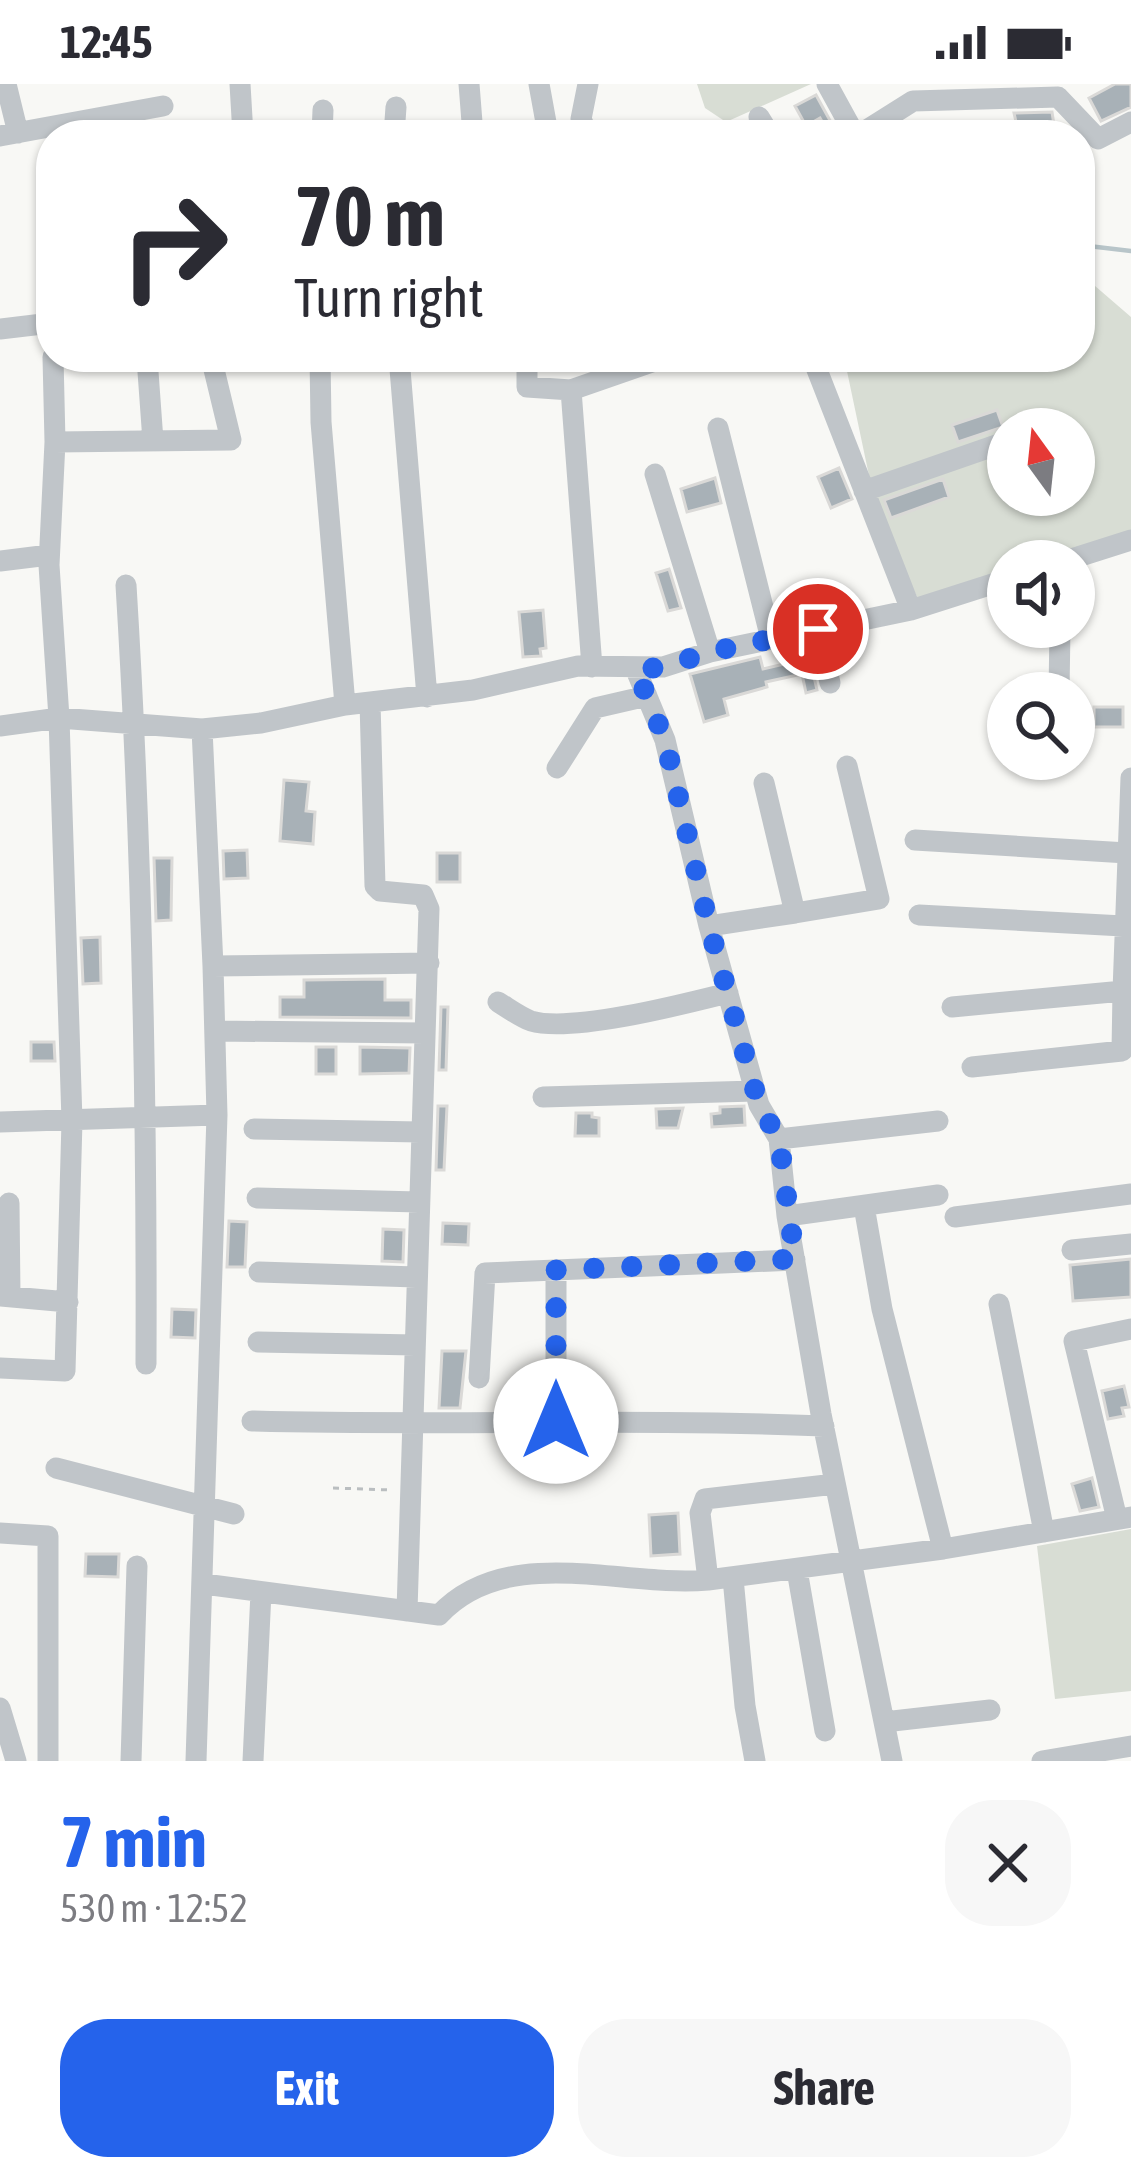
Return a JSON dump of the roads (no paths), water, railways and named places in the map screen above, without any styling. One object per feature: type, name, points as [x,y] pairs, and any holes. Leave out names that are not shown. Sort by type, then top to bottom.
[{"type":"street","points":[[6,84],[9,134]]},
{"type":"street","points":[[240,84],[242,120]]},
{"type":"street","points":[[469,84],[472,120]]},
{"type":"street","points":[[539,84],[546,120]]},
{"type":"street","points":[[584,120],[581,105],[589,84]]},
{"type":"street","points":[[827,84],[848,120]]},
{"type":"street","points":[[882,120],[905,106],[1065,91],[1078,120]]},
{"type":"street","points":[[103,120],[163,106]]},
{"type":"street","points":[[395,120],[396,107]]},
{"type":"street","points":[[323,110],[323,120]]},
{"type":"street","points":[[1095,142],[1131,122]]},
{"type":"street","points":[[0,329],[36,325]]},
{"type":"street","points":[[0,1368],[65,1371],[72,1121],[49,555],[53,372]]},
{"type":"street","points":[[148,372],[154,441]]},
{"type":"street","points":[[55,442],[230,440],[214,372]]},
{"type":"street","points":[[320,372],[345,705]]},
{"type":"street","points":[[400,372],[427,697]]},
{"type":"street","points":[[527,372],[527,387],[571,390],[623,372]]},
{"type":"street","points":[[818,372],[911,610]]},
{"type":"street","points":[[571,390],[592,667]]},
{"type":"street","points":[[718,428],[771,639]]},
{"type":"street","points":[[864,491],[987,448]]},
{"type":"street","points":[[655,474],[710,652]]},
{"type":"street","points":[[1095,551],[1131,540]]},
{"type":"street","points":[[0,560],[49,555]]},
{"type":"street","points":[[126,585],[147,1119],[146,1364]]},
{"type":"street","points":[[0,726],[59,718],[202,729],[496,686],[578,666],[663,667],[710,652],[911,610],[987,586]]},
{"type":"street","points":[[818,629],[830,683]]},
{"type":"street","points":[[636,670],[665,740],[755,1091],[779,1139],[787,1216],[824,1426],[892,1761]]},
{"type":"street","points":[[557,768],[595,708],[647,696]]},
{"type":"street","points":[[370,702],[375,886],[380,891],[427,898],[429,963],[407,1611]]},
{"type":"street","points":[[196,1761],[217,1115],[202,729]]},
{"type":"street","points":[[709,926],[879,898],[847,766]]},
{"type":"street","points":[[972,1067],[1122,1051],[1131,778]]},
{"type":"street","points":[[764,782],[795,913]]},
{"type":"street","points":[[915,840],[1127,853]]},
{"type":"street","points":[[919,915],[1124,926]]},
{"type":"street","points":[[213,966],[429,963]]},
{"type":"street","points":[[952,1007],[1123,991]]},
{"type":"street","points":[[498,1002],[530,1021],[562,1023],[655,1011],[728,994]]},
{"type":"street","points":[[215,1031],[425,1033]]},
{"type":"street","points":[[543,1097],[755,1091]]},
{"type":"street","points":[[0,1122],[217,1115]]},
{"type":"street","points":[[779,1139],[938,1121]]},
{"type":"street","points":[[254,1129],[420,1132]]},
{"type":"street","points":[[955,1217],[1131,1193]]},
{"type":"street","points":[[787,1216],[938,1195]]},
{"type":"street","points":[[257,1198],[419,1202]]},
{"type":"street","points":[[9,1203],[5,1296],[68,1302]]},
{"type":"street","points":[[864,1206],[882,1309],[943,1550]]},
{"type":"street","points":[[1072,1250],[1131,1244]]},
{"type":"street","points":[[478,1378],[485,1273],[795,1259]]},
{"type":"street","points":[[556,1270],[556,1421]]},
{"type":"street","points":[[259,1272],[416,1276]]},
{"type":"street","points":[[999,1304],[1044,1532]]},
{"type":"street","points":[[204,1585],[440,1615],[454,1599],[490,1582],[541,1573],[676,1583],[733,1578],[943,1550],[1124,1518],[1074,1341],[1131,1330]]},
{"type":"street","points":[[258,1342],[415,1345]]},
{"type":"street","points":[[252,1421],[412,1426],[556,1421],[824,1426]]},
{"type":"street","points":[[56,1468],[234,1514]]},
{"type":"street","points":[[708,1580],[700,1514],[705,1499],[835,1484]]},
{"type":"street","points":[[0,1533],[49,1536],[48,1761]]},
{"type":"street","points":[[131,1761],[137,1566]]},
{"type":"street","points":[[797,1570],[825,1731]]},
{"type":"street","points":[[733,1578],[755,1761]]},
{"type":"street","points":[[253,1761],[261,1592]]},
{"type":"street","points":[[0,1708],[16,1761]]},
{"type":"street","points":[[884,1722],[990,1710]]},
{"type":"street","points":[[1042,1761],[1131,1746]]},
{"type":"waterway","points":[[1095,247],[1131,251]]}]
